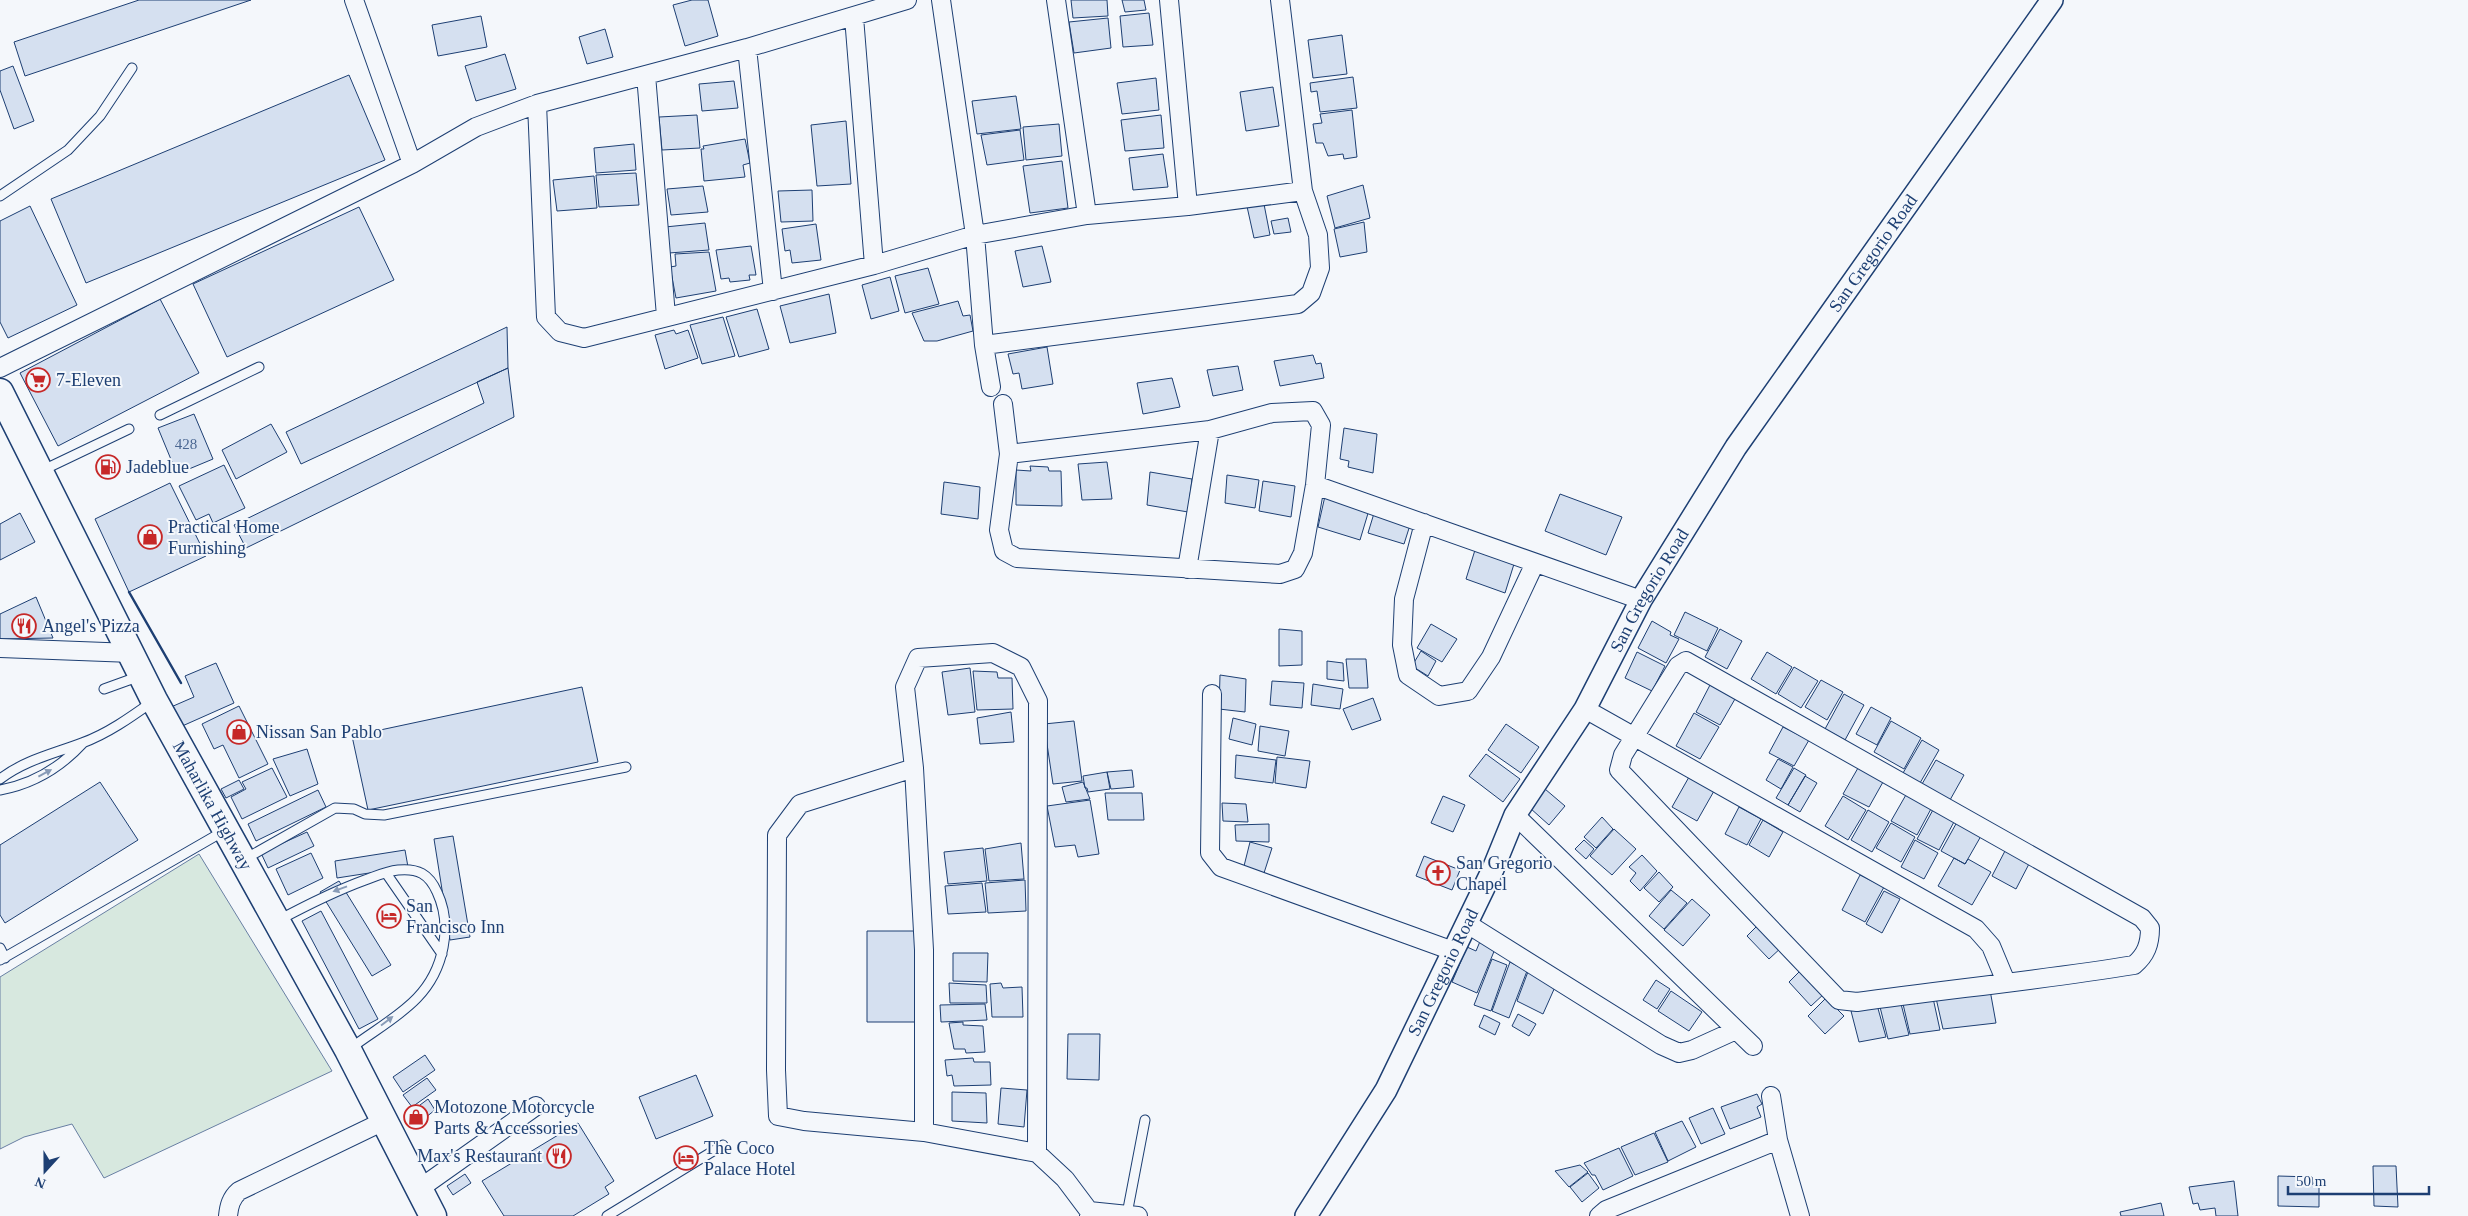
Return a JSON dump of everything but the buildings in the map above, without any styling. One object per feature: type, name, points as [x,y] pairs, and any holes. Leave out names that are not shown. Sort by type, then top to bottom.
[{"type":"main road","name":"Maharlika Highway","points":[[0,392],[154,700],[348,1050],[432,1216]]},
{"type":"street","points":[[354,0],[412,164]]},
{"type":"street","points":[[0,368],[412,164],[476,128],[537,104],[747,48],[907,0]]},
{"type":"street","points":[[940,0],[974,235],[984,344],[991,387]]},
{"type":"street","points":[[1056,0],[1087,215]]},
{"type":"street","points":[[1169,0],[1188,206]]},
{"type":"street","points":[[984,344],[1298,304],[1311,293],[1320,268],[1318,235],[1303,191],[1280,0]]},
{"type":"street","name":"San Gregorio Road","points":[[1306,1216],[1386,1090],[1493,869],[1515,815],[1585,709],[1642,600],[1736,447],[2052,0]]},
{"type":"street","points":[[854,16],[874,265]]},
{"type":"street","points":[[747,48],[773,291]]},
{"type":"street","points":[[646,76],[666,316]]},
{"type":"street","points":[[537,104],[546,317],[560,332],[584,338],[874,265],[974,235],[1087,215],[1188,206],[1303,191]]},
{"type":"street","points":[[1004,404],[1009,454],[999,530],[1004,551],[1017,558],[1280,574],[1295,570],[1303,553],[1315,485],[1321,425],[1313,411],[1272,413],[1210,430],[1009,454]]},
{"type":"street","points":[[1187,569],[1210,430]]},
{"type":"street","points":[[1315,485],[1642,600]]},
{"type":"street","points":[[1424,524],[1404,599],[1402,645],[1408,675],[1439,696],[1468,691],[1490,656],[1535,563]]},
{"type":"street","points":[[0,648],[137,664]]},
{"type":"street","points":[[924,1132],[924,950],[914,768],[905,687],[918,658],[993,653],[1021,667],[1038,701],[1037,1153]]},
{"type":"street","points":[[1686,661],[2142,918],[2150,928],[2150,940],[2143,957],[2134,965],[2054,978],[2006,982],[1858,1002],[1840,1000],[1619,770],[1623,755],[1635,736],[1678,666],[1686,661]]},
{"type":"street","points":[[1212,694],[1210,853],[1221,867],[1453,951]]},
{"type":"street","points":[[1585,709],[1976,930],[1991,946],[2006,982]]},
{"type":"street","points":[[914,768],[800,804],[776,835],[776,1070],[778,1116],[804,1122],[924,1132],[1037,1153],[1065,1179],[1089,1213],[1132,1215]]},
{"type":"street","points":[[1515,815],[1753,1046]]},
{"type":"street","points":[[1466,923],[1661,1045],[1679,1053],[1692,1050],[1736,1030]]},
{"type":"street","points":[[1771,1096],[1778,1140],[1800,1216]]},
{"type":"street","points":[[419,1189],[536,1106]]},
{"type":"street","points":[[228,1216],[229,1206],[234,1195],[239,1191],[384,1121]]},
{"type":"street","points":[[1599,1216],[1606,1210],[1778,1140]]},
{"type":"lane","points":[[0,196],[68,150],[100,116],[132,68]]},
{"type":"lane","points":[[160,415],[259,367]]},
{"type":"lane","points":[[40,471],[129,429]]},
{"type":"lane","points":[[104,690],[137,664]]},
{"type":"lane","points":[[0,779],[24,764],[83,743],[126,721],[154,700]]},
{"type":"lane","points":[[0,790],[44,775],[67,760],[83,743]]},
{"type":"lane","points":[[243,860],[335,808],[354,809],[364,814],[384,815],[626,767]]},
{"type":"lane","points":[[0,948],[3,959],[226,830]]},
{"type":"lane","points":[[276,921],[329,893],[386,872],[398,870],[416,871],[431,879],[442,903],[445,931],[442,954],[436,969],[418,997],[348,1050]]},
{"type":"lane","points":[[386,872],[442,954]]},
{"type":"lane","points":[[1132,1215],[1145,1120]]},
{"type":"lane","points":[[607,1216],[723,1144]]},
{"type":"shaded area","points":[[199,854],[332,1071],[104,1178],[72,1124],[24,1137],[0,1149],[0,977]]},
{"type":"wall","points":[[129,592],[181,683]]},
{"type":"place","name":"7-Eleven","points":[[38,380]]},
{"type":"place","name":"Jadeblue","points":[[108,467]]},
{"type":"place","name":"Practical Home Furnishing","points":[[150,537]]},
{"type":"place","name":"Angel's Pizza","points":[[24,626]]},
{"type":"place","name":"Nissan San Pablo","points":[[239,732]]},
{"type":"place","name":"San Gregorio Chapel","points":[[1438,873]]},
{"type":"place","name":"San Francisco Inn","points":[[389,916]]},
{"type":"place","name":"Motozone Motorcycle Parts & Accessories","points":[[416,1117]]},
{"type":"place","name":"Max's Restaurant","points":[[559,1156]]},
{"type":"place","name":"The Coco Palace Hotel","points":[[686,1158]]}]
